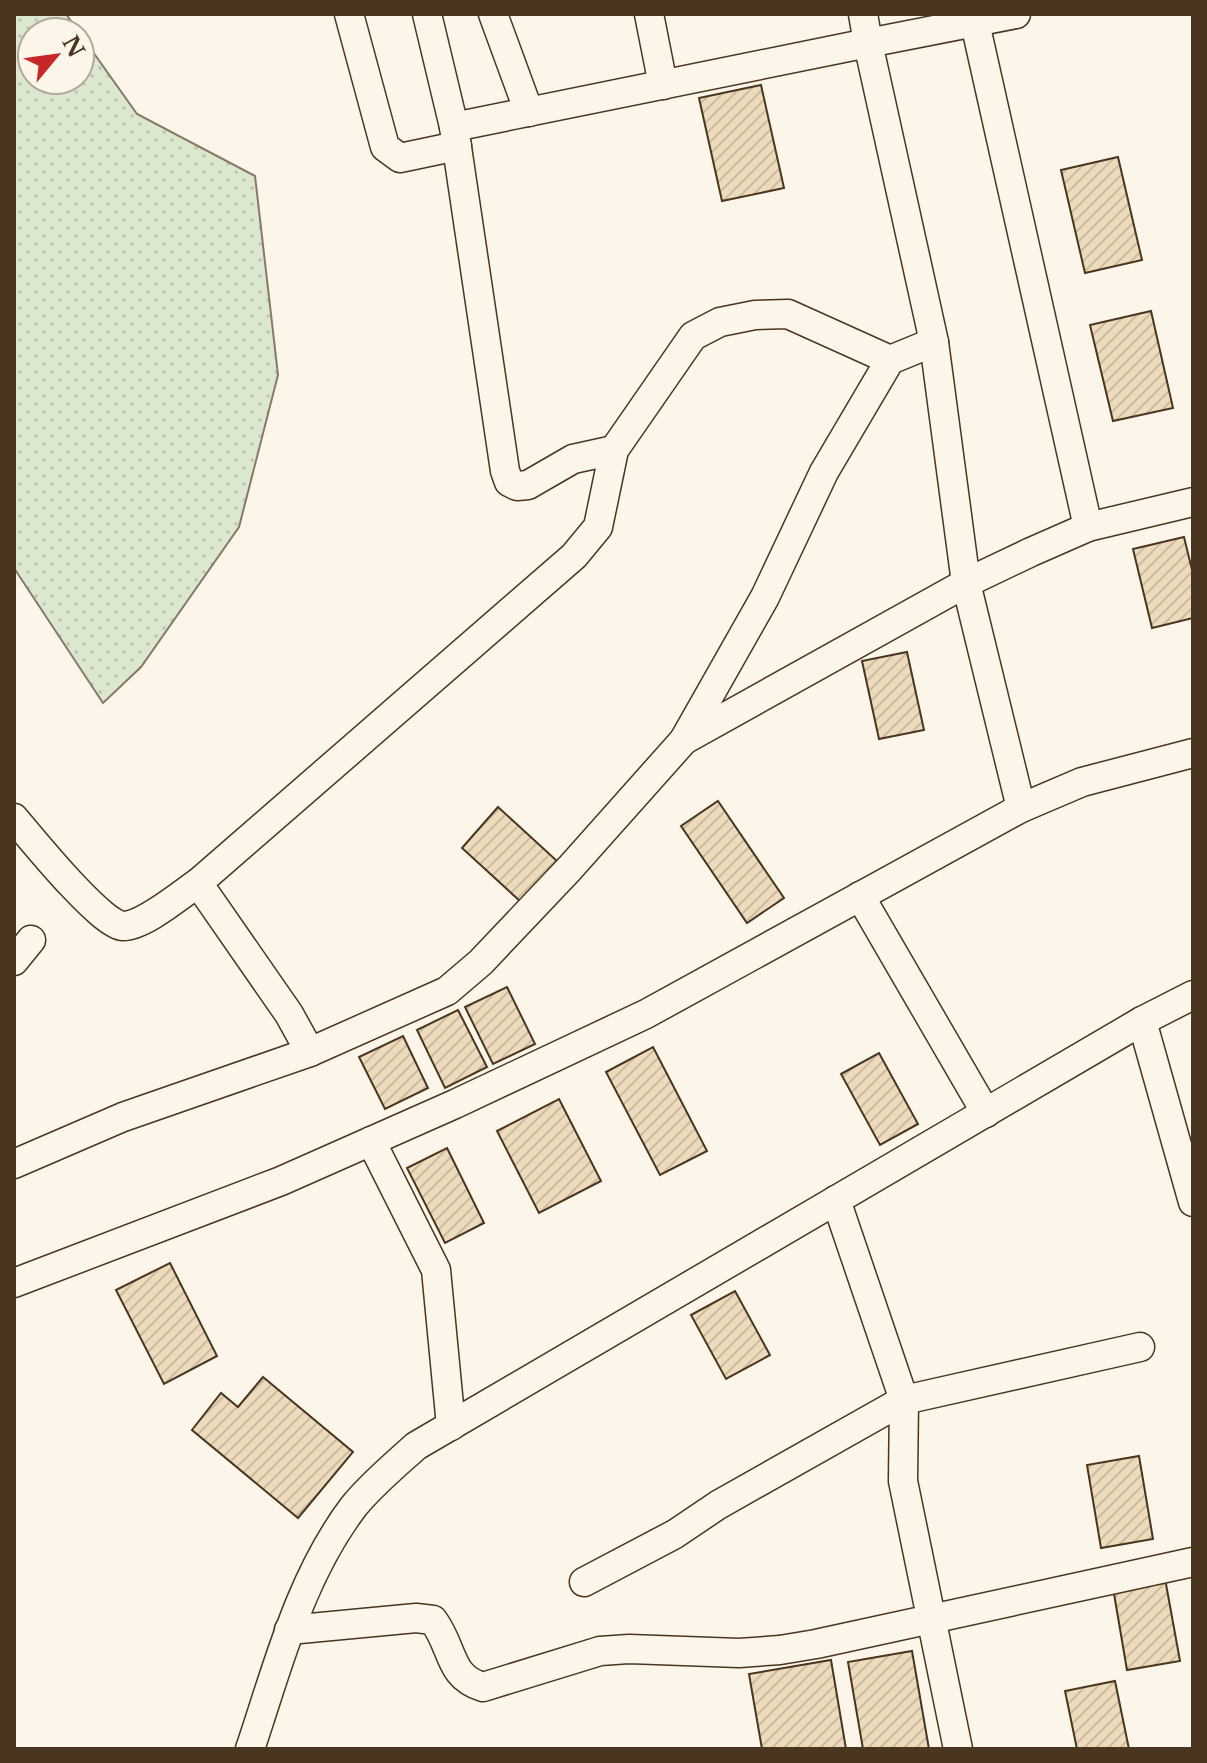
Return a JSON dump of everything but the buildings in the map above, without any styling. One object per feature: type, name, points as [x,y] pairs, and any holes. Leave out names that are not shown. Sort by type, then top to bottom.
[{"type":"street","points":[[349,14],[385,147],[400,158],[529,112],[1016,14]]},
{"type":"street","points":[[427,14],[456,136],[509,482],[517,486],[528,485],[573,459],[614,450]]},
{"type":"street","points":[[493,14],[529,112]]},
{"type":"street","points":[[649,14],[663,85]]},
{"type":"street","points":[[863,14],[934,342],[966,583],[1021,808]]},
{"type":"street","points":[[975,23],[1088,527]]},
{"type":"street","points":[[14,818],[107,919],[121,926],[135,924],[198,883],[574,556],[598,527],[614,450],[693,336],[720,322],[755,315],[788,314],[890,360]]},
{"type":"street","points":[[14,1164],[123,1117],[310,1052],[447,991],[481,962],[684,740],[765,597],[824,472],[890,360],[934,342]]},
{"type":"street","points":[[684,740],[966,583],[1088,527],[1193,502]]},
{"type":"street","points":[[14,1283],[281,1181],[646,1014],[1021,808],[1082,782],[1193,753]]},
{"type":"street","points":[[198,883],[289,1014],[310,1052]]},
{"type":"street","points":[[860,896],[986,1113]]},
{"type":"street","points":[[250,1749],[289,1630],[314,1571],[354,1506],[416,1446],[1142,1021],[1193,995]]},
{"type":"street","points":[[1142,1021],[1193,1202]]},
{"type":"street","points":[[371,1141],[436,1270],[451,1426]]},
{"type":"street","points":[[836,1200],[904,1400],[903,1481],[958,1749]]},
{"type":"street","points":[[584,1582],[675,1534],[718,1505],[904,1400],[1140,1347]]},
{"type":"street","points":[[289,1630],[416,1618],[433,1620],[444,1635],[458,1672],[467,1682],[483,1687],[600,1651],[629,1649],[739,1653],[780,1650],[1193,1562]]},
{"type":"green space","points":[[14,14],[67,16],[16,16],[16,96],[96,96],[96,56],[137,114],[255,176],[278,375],[239,527],[141,667],[103,703],[14,568]]}]
